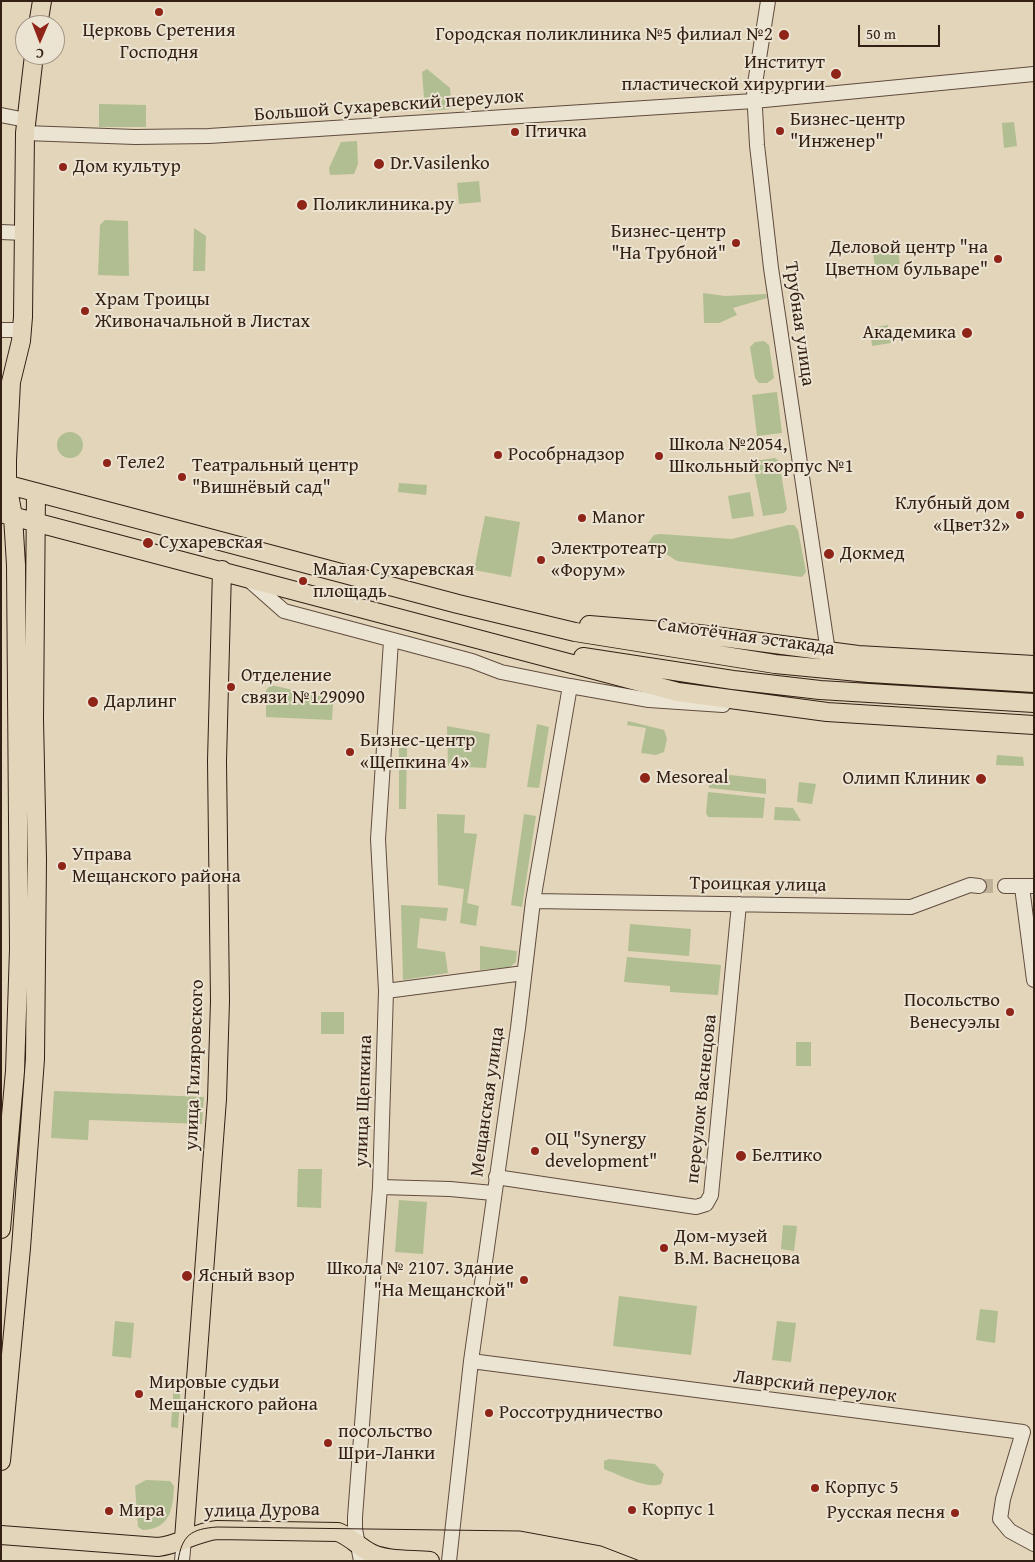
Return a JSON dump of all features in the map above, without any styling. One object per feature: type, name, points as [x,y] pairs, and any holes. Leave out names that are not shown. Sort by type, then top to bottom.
[{"type":"main road","points":[[38,2],[38,15]]},
{"type":"main road","points":[[1,1229],[15,1071],[18,966],[16,565],[7,515],[4,484],[11,382],[22,330],[26,126],[33,65]]},
{"type":"main road","points":[[4,484],[458,604],[568,623],[699,634],[828,652],[913,659],[1034,665]]},
{"type":"main road","points":[[1,1461],[7,1348],[36,1059],[36,492]]},
{"type":"main road","points":[[71,531],[63,525],[60,516],[64,506],[73,502],[78,503]]},
{"type":"main road","points":[[7,515],[222,570],[678,692],[759,705],[920,719],[1034,725]]},
{"type":"main road","points":[[1,538],[10,546],[16,565]]},
{"type":"main road","name":"улица Гиляровского","points":[[184,1539],[217,1099],[220,1001],[217,769],[222,570]]},
{"type":"main road","name":"Самотёчная эстакада","points":[[458,604],[575,632],[695,653],[822,669],[1034,683]]},
{"type":"main road","points":[[491,641],[692,674],[820,690],[1034,703]]},
{"type":"main road","points":[[134,1546],[157,1540],[169,1532],[178,1525],[187,1506]]},
{"type":"main road","name":"улица Дурова","points":[[1,1535],[134,1546],[166,1546],[198,1533],[217,1530],[351,1530],[363,1549],[376,1555],[430,1561]]},
{"type":"street","name":"Трубная улица","points":[[768,1],[754,101],[759,165],[771,268],[828,652]]},
{"type":"street","name":"Большой Сухаревский переулок","points":[[1,115],[26,126],[135,137],[209,136],[754,101],[1034,74]]},
{"type":"street","points":[[1,232],[24,233]]},
{"type":"street","points":[[1,330],[22,330]]},
{"type":"street","points":[[243,577],[258,587],[282,610],[472,662],[501,672],[570,686],[667,702],[759,705]]},
{"type":"street","name":"улица Щепкина","points":[[361,1561],[351,1530],[380,1187],[386,991],[378,839],[391,641]]},
{"type":"street","name":"Мещанская улица","points":[[449,1561],[493,1192],[533,901],[570,686]]},
{"type":"street","name":"Троицкая улица","points":[[533,901],[911,907],[970,885],[979,886]]},
{"type":"street","points":[[1005,886],[1028,886],[1034,980]]},
{"type":"street","name":"переулок Васнецова","points":[[496,1177],[696,1207],[706,1204],[711,1195],[713,1179],[739,904]]},
{"type":"street","points":[[386,991],[524,973]]},
{"type":"street","points":[[380,1187],[493,1192]]},
{"type":"street","name":"Лаврский переулок","points":[[472,1362],[1022,1432],[1003,1499],[1000,1519],[1010,1531],[1034,1544]]},
{"type":"street","name":"улица Гиляровского","points":[[182,1561],[184,1539]]},
{"type":"green space","points":[[427,69],[450,88],[452,109],[425,111],[422,72]]},
{"type":"green space","points":[[99,104],[146,105],[146,127],[99,127]]},
{"type":"green space","points":[[1014,122],[1017,146],[1004,148],[1002,123]]},
{"type":"green space","points":[[357,141],[358,164],[354,174],[330,175],[329,168],[341,142]]},
{"type":"green space","points":[[479,181],[481,202],[459,204],[457,183]]},
{"type":"green space","points":[[105,220],[128,221],[129,276],[98,275],[100,225]]},
{"type":"green space","points":[[194,228],[206,236],[205,271],[193,271]]},
{"type":"green space","points":[[886,244],[887,250],[898,249],[900,266],[875,268],[872,245]]},
{"type":"green space","points":[[703,293],[725,296],[766,294],[767,298],[733,308],[737,315],[719,323],[704,323]]},
{"type":"green space","points":[[888,325],[891,343],[872,346],[870,328]]},
{"type":"green space","points":[[764,341],[769,345],[774,378],[767,383],[759,383],[755,378],[750,347],[755,342]]},
{"type":"green space","points":[[777,392],[782,433],[757,436],[752,395]]},
{"type":"green space","points":[[70,432],[79,436],[83,445],[79,454],[70,458],[61,454],[57,445],[61,436]]},
{"type":"green space","points":[[775,458],[779,461],[787,509],[784,513],[763,516],[753,465],[754,461]]},
{"type":"green space","points":[[399,483],[427,485],[426,495],[398,492]]},
{"type":"green space","points":[[750,492],[754,516],[732,519],[728,496]]},
{"type":"green space","points":[[485,516],[520,522],[511,577],[474,570]]},
{"type":"green space","points":[[794,525],[798,530],[806,572],[802,577],[677,561],[663,552],[649,549],[647,544],[654,535],[660,534],[732,539]]},
{"type":"green space","points":[[271,685],[324,697],[333,704],[332,720],[266,717],[266,690]]},
{"type":"green space","points":[[628,721],[664,730],[667,739],[664,752],[656,755],[641,753],[646,728],[627,725]]},
{"type":"green space","points":[[537,724],[549,727],[539,788],[527,787]]},
{"type":"green space","points":[[447,726],[490,734],[486,768],[448,766]]},
{"type":"green space","points":[[399,747],[407,748],[406,809],[399,809]]},
{"type":"green space","points":[[997,755],[1023,757],[1024,766],[996,765]]},
{"type":"green space","points":[[710,774],[766,779],[766,794],[709,788]]},
{"type":"green space","points":[[799,782],[816,784],[812,804],[797,802]]},
{"type":"green space","points":[[708,792],[765,798],[763,818],[708,817],[706,813]]},
{"type":"green space","points":[[775,807],[793,808],[801,821],[774,820]]},
{"type":"green space","points":[[437,814],[465,815],[464,833],[477,834],[467,903],[479,906],[476,926],[460,923],[464,889],[438,885]]},
{"type":"green space","points":[[524,814],[536,816],[522,907],[511,905]]},
{"type":"green space","points":[[401,905],[448,908],[446,921],[420,918],[417,948],[445,952],[448,973],[403,980]]},
{"type":"green space","points":[[630,924],[691,929],[689,956],[628,951]]},
{"type":"green space","points":[[480,946],[517,951],[516,962],[510,967],[480,970]]},
{"type":"green space","points":[[627,957],[721,965],[718,995],[670,992],[670,986],[624,982]]},
{"type":"green space","points":[[321,1012],[344,1012],[344,1034],[321,1034]]},
{"type":"green space","points":[[796,1042],[811,1042],[811,1066],[796,1066]]},
{"type":"green space","points":[[54,1091],[204,1097],[202,1124],[89,1120],[88,1140],[51,1138]]},
{"type":"green space","points":[[298,1169],[322,1169],[321,1208],[297,1207]]},
{"type":"green space","points":[[399,1200],[427,1202],[423,1254],[395,1252]]},
{"type":"green space","points":[[783,1225],[797,1226],[794,1251],[781,1249]]},
{"type":"green space","points":[[619,1296],[697,1306],[691,1355],[613,1346]]},
{"type":"green space","points":[[980,1309],[998,1311],[995,1343],[976,1340]]},
{"type":"green space","points":[[115,1321],[134,1323],[131,1358],[112,1356]]},
{"type":"green space","points":[[777,1321],[796,1323],[791,1362],[772,1360]]},
{"type":"green space","points":[[174,1382],[181,1383],[178,1428],[171,1427]]},
{"type":"green space","points":[[609,1459],[655,1464],[664,1474],[661,1484],[649,1485],[641,1483],[604,1469],[604,1461]]},
{"type":"green space","points":[[146,1480],[170,1481],[174,1486],[171,1510],[164,1522],[152,1529],[143,1530],[138,1527],[135,1486]]},
{"type":"tunnel","points":[[979,886],[1005,886]]},
{"type":"tram line","points":[[178,1561],[182,1545],[189,1535],[200,1530],[217,1527],[520,1531],[601,1546],[640,1561]]},
{"type":"place","name":"Церковь Сретения Господня","points":[[159,12]]},
{"type":"place","name":"Городская поликлиника №5 филиал №2","points":[[784,35]]},
{"type":"place","name":"Институт пластической хирургии","points":[[836,74]]},
{"type":"place","name":"Бизнес-центр \"Инженер\"","points":[[780,131]]},
{"type":"place","name":"Птичка","points":[[515,132]]},
{"type":"place","name":"Dr.Vasilenko","points":[[379,164]]},
{"type":"place","name":"Дом культур","points":[[63,167]]},
{"type":"place","name":"Поликлиника.ру","points":[[302,205]]},
{"type":"place","name":"Бизнес-центр \"На Трубной\"","points":[[736,243]]},
{"type":"place","name":"Деловой центр \"на Цветном бульваре\"","points":[[998,259]]},
{"type":"place","name":"Храм Троицы Живоначальной в Листах","points":[[85,311]]},
{"type":"place","name":"Академика","points":[[967,333]]},
{"type":"place","name":"Рособрнадзор","points":[[498,455]]},
{"type":"place","name":"Школа №2054, Школьный корпус №1","points":[[659,456]]},
{"type":"place","name":"Теле2","points":[[107,463]]},
{"type":"place","name":"Театральный центр \"Вишнёвый сад\"","points":[[182,477]]},
{"type":"place","name":"Клубный дом «Цвет32»","points":[[1020,515]]},
{"type":"place","name":"Manor","points":[[582,518]]},
{"type":"place","name":"Сухаревская","points":[[148,543]]},
{"type":"place","name":"Докмед","points":[[829,554]]},
{"type":"place","name":"Электротеатр «Форум»","points":[[541,560]]},
{"type":"place","name":"Малая Сухаревская площадь","points":[[303,581]]},
{"type":"place","name":"Отделение связи №129090","points":[[231,687]]},
{"type":"place","name":"Дарлинг","points":[[93,702]]},
{"type":"place","name":"Бизнес-центр «Щепкина 4»","points":[[350,752]]},
{"type":"place","name":"Mesoreal","points":[[645,778]]},
{"type":"place","name":"Олимп Клиник","points":[[981,779]]},
{"type":"place","name":"Управа Мещанского района","points":[[62,866]]},
{"type":"place","name":"Посольство Венесуэлы","points":[[1010,1012]]},
{"type":"place","name":"ОЦ \"Synergy development\"","points":[[535,1151]]},
{"type":"place","name":"Белтико","points":[[741,1156]]},
{"type":"place","name":"Дом-музей В.М. Васнецова","points":[[664,1248]]},
{"type":"place","name":"Ясный взор","points":[[187,1276]]},
{"type":"place","name":"Школа № 2107. Здание \"На Мещанской\"","points":[[524,1280]]},
{"type":"place","name":"Мировые судьи Мещанского района","points":[[139,1394]]},
{"type":"place","name":"Россотрудничество","points":[[489,1413]]},
{"type":"place","name":"посольство Шри-Ланки","points":[[328,1443]]},
{"type":"place","name":"Корпус 5","points":[[815,1488]]},
{"type":"place","name":"Корпус 1","points":[[632,1510]]},
{"type":"place","name":"Мира","points":[[109,1511]]},
{"type":"place","name":"Русская песня","points":[[955,1513]]}]
